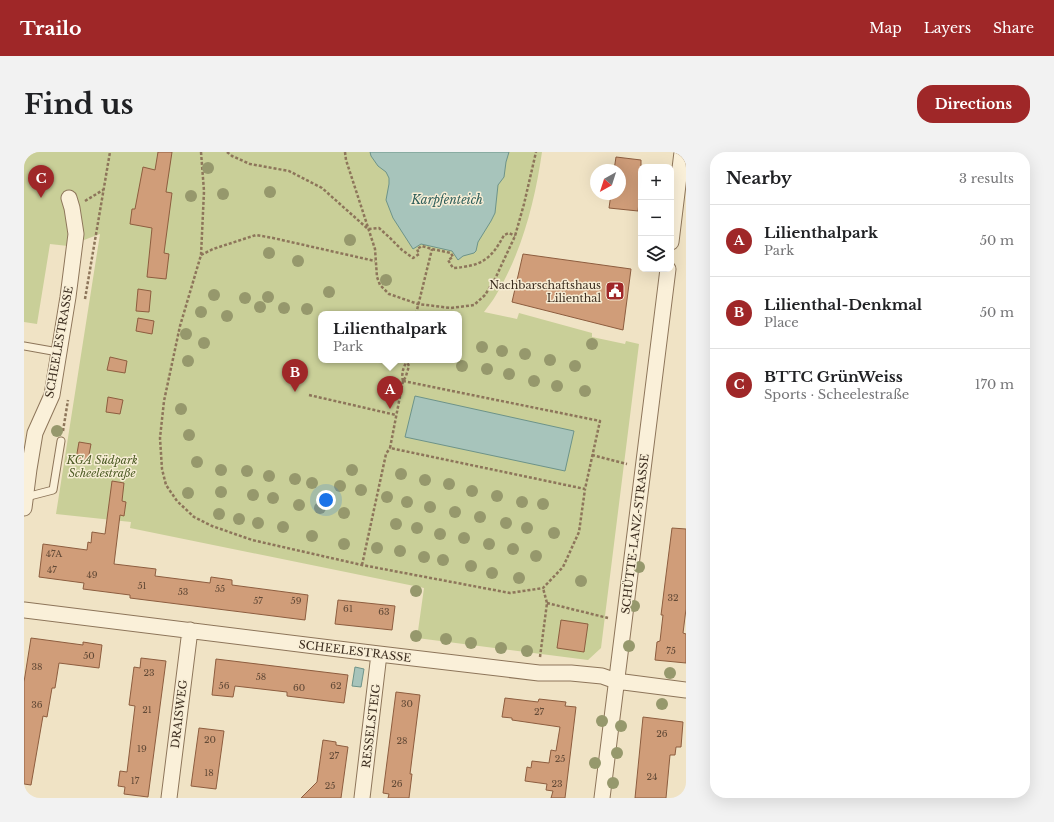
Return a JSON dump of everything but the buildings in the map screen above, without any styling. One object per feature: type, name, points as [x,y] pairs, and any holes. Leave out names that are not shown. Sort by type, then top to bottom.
[{"type":"street","points":[[672,236],[682,152]]},
{"type":"street","name":"SCHEELESTRASSE","points":[[25,502],[35,433],[52,395],[68,297],[76,234],[71,203]]},
{"type":"street","name":"SCHÜTTE-LANZ-STRASSE","points":[[602,798],[668,272]]},
{"type":"street","name":"SCHEELESTRASSE","points":[[24,610],[539,673],[571,673],[602,676],[616,681],[686,690]]},
{"type":"street","name":"DRAISWEG","points":[[169,798],[190,630]]},
{"type":"street","name":"RESSELSTEIG","points":[[362,798],[379,654]]},
{"type":"lane","points":[[24,346],[58,352]]},
{"type":"lane","points":[[25,502],[53,490],[61,441]]},
{"type":"path","points":[[201,152],[204,191],[201,255],[180,326],[164,401],[160,438],[162,469],[166,485],[177,501],[194,517],[212,526],[252,540],[362,565],[510,593],[543,588],[563,568],[579,532],[585,489],[600,421],[403,381]]},
{"type":"path","points":[[227,152],[232,156],[250,164],[289,171],[322,188],[368,229],[379,228],[402,250],[413,258],[419,254],[417,248],[422,246],[451,253],[453,257],[448,260],[453,268],[466,267],[478,264],[489,257],[498,246],[504,235],[509,233],[515,236]]},
{"type":"path","points":[[345,152],[346,160],[368,229],[372,237],[375,249],[376,277],[380,285],[389,294],[418,304],[451,308],[474,305],[485,295],[495,279],[515,236],[536,152]]},
{"type":"path","points":[[71,203],[103,189]]},
{"type":"path","points":[[201,255],[256,235],[375,261]]},
{"type":"path","points":[[417,311],[432,249]]},
{"type":"path","points":[[362,565],[386,454],[390,448],[403,381],[402,375],[406,363]]},
{"type":"path","points":[[309,395],[396,415]]},
{"type":"path","points":[[390,448],[585,489]]},
{"type":"path","points":[[592,456],[627,464]]},
{"type":"path","points":[[540,657],[547,603],[543,588]]},
{"type":"path","points":[[547,603],[608,618]]},
{"type":"green space","name":"KGA Südpark Scheelestraße","points":[[24,152],[542,152],[536,189],[520,244],[505,279],[495,297],[484,312],[517,319],[519,313],[592,333],[592,337],[625,344],[626,341],[639,344],[601,648],[588,660],[417,638],[424,588],[130,528],[131,522],[56,514],[100,234],[68,246],[50,244],[37,324],[24,322]]},
{"type":"water","name":"Karpfenteich","points":[[370,152],[509,152],[504,177],[498,185],[495,213],[478,242],[476,251],[463,256],[458,260],[452,251],[421,244],[413,249],[393,218],[386,200],[389,178],[386,172],[378,166]]},
{"type":"water","points":[[415,396],[574,431],[565,471],[405,437]]},
{"type":"water","points":[[355,667],[364,669],[361,687],[352,686]]},
{"type":"place","name":"BTTC GrünWeiss","points":[[41,198]]},
{"type":"place","name":"Nachbarschaftshaus Lilienthal","points":[[615,291]]},
{"type":"place","name":"Lilienthal-Denkmal","points":[[295,392]]},
{"type":"place","name":"Lilienthalpark","points":[[390,409]]}]
